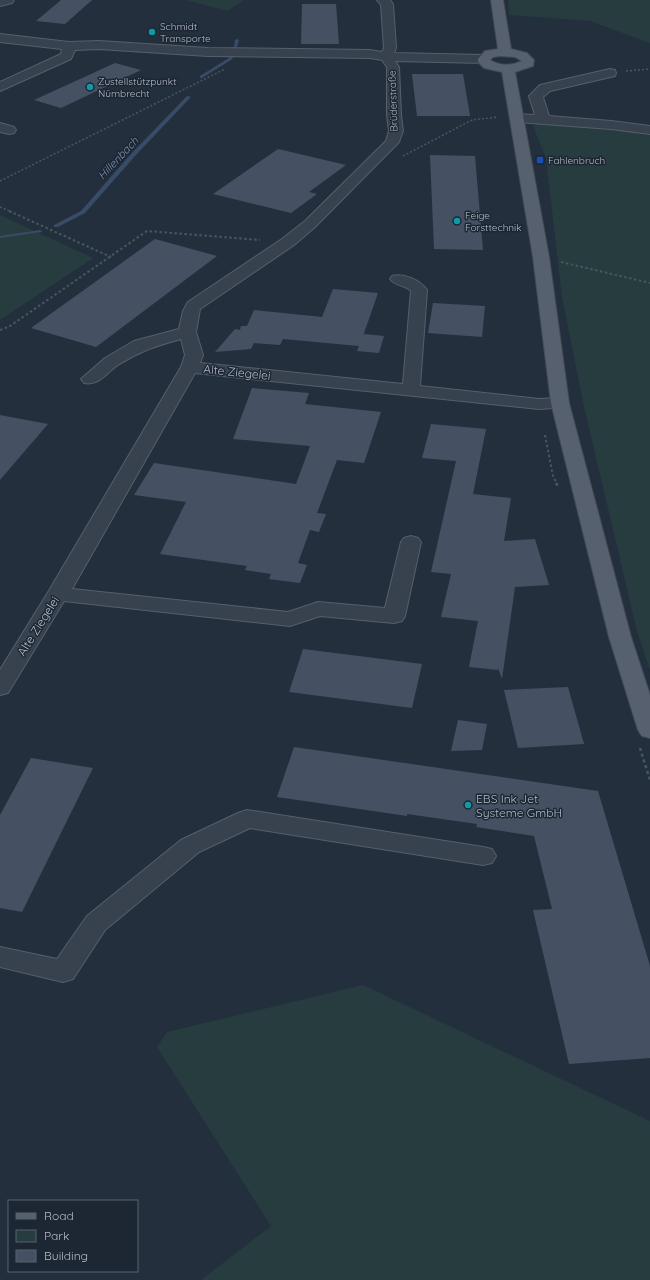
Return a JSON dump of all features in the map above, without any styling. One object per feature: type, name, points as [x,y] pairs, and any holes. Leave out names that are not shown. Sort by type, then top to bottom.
[{"type":"main road","points":[[498,0],[506,52]]},
{"type":"main road","points":[[506,52],[522,55],[528,60],[525,65],[508,68],[492,66],[487,64],[484,59],[489,54],[506,52]]},
{"type":"main road","points":[[508,68],[541,257],[560,403],[620,636],[650,730]]},
{"type":"street","points":[[0,2],[8,0]]},
{"type":"street","points":[[383,0],[387,4],[390,48],[386,57],[484,59]]},
{"type":"street","name":"Brüderstraße","points":[[3,40],[69,46],[99,45],[208,52],[343,52],[386,57],[393,67],[394,115],[396,131],[392,142],[310,224],[288,242],[194,306],[191,311],[187,332],[194,355],[190,367]]},
{"type":"street","points":[[0,87],[67,56],[69,46]]},
{"type":"street","points":[[542,120],[536,96],[545,88],[610,74]]},
{"type":"street","points":[[517,118],[650,130]]},
{"type":"street","points":[[398,279],[414,285],[419,290],[411,390]]},
{"type":"street","points":[[90,380],[111,362],[140,345],[187,332]]},
{"type":"street","name":"Alte Ziegelei","points":[[0,688],[58,594],[190,367],[539,404],[560,403]]},
{"type":"street","points":[[58,594],[290,619],[318,608],[394,616],[411,542]]},
{"type":"street","points":[[0,957],[63,971],[96,923],[190,846],[247,819],[483,856]]},
{"type":"path","points":[[0,181],[258,53]]},
{"type":"path","points":[[610,74],[650,69]]},
{"type":"path","points":[[403,156],[472,120],[486,117],[517,118]]},
{"type":"path","points":[[0,207],[111,257]]},
{"type":"path","points":[[0,330],[10,326],[147,231],[288,242]]},
{"type":"path","points":[[541,257],[650,283]]},
{"type":"green space","points":[[186,0],[244,0],[227,11]]},
{"type":"green space","points":[[508,0],[650,0],[650,43],[590,21],[509,15]]},
{"type":"green space","points":[[540,123],[650,133],[650,670],[637,631],[584,407],[562,297],[546,158],[533,126]]},
{"type":"green space","points":[[0,215],[93,258],[0,320]]},
{"type":"green space","points":[[363,985],[650,1121],[650,1280],[201,1280],[271,1226],[157,1047],[167,1032]]},
{"type":"building","points":[[61,0],[92,0],[65,24],[36,21]]},
{"type":"building","points":[[302,4],[336,4],[339,44],[301,44]]},
{"type":"building","name":"Zustellstützpunkt Nümbrecht","points":[[115,63],[141,70],[61,108],[34,100]]},
{"type":"building","points":[[412,74],[463,74],[470,116],[417,116]]},
{"type":"building","points":[[278,149],[346,165],[309,192],[317,194],[291,213],[213,194]]},
{"type":"building","name":"Feige Forsttechnik","points":[[430,155],[475,156],[483,250],[434,249]]},
{"type":"building","points":[[155,239],[217,256],[96,347],[31,328]]},
{"type":"building","points":[[333,289],[378,293],[362,339],[364,334],[384,336],[379,353],[357,351],[359,346],[283,339],[280,345],[254,343],[251,349],[215,352],[235,329],[240,330],[241,326],[247,326],[254,310],[322,317]]},
{"type":"building","points":[[433,303],[485,306],[482,337],[428,333]]},
{"type":"building","points":[[252,388],[309,393],[305,404],[381,412],[364,463],[337,460],[317,513],[326,514],[319,532],[310,530],[298,563],[307,565],[300,583],[269,579],[271,574],[245,570],[247,566],[160,554],[186,502],[134,495],[154,463],[296,484],[310,446],[233,439]]},
{"type":"building","points":[[0,415],[48,424],[0,480]]},
{"type":"building","points":[[431,424],[486,429],[473,494],[511,498],[504,541],[535,539],[549,585],[515,587],[502,679],[498,668],[498,670],[469,667],[478,621],[441,617],[451,574],[431,572],[456,461],[422,458]]},
{"type":"building","points":[[303,649],[422,664],[412,708],[289,692]]},
{"type":"building","points":[[568,687],[584,744],[518,748],[504,690]]},
{"type":"building","points":[[458,720],[487,724],[482,750],[451,751]]},
{"type":"building","points":[[294,747],[598,791],[650,966],[650,1058],[569,1064],[533,910],[552,909],[534,836],[476,827],[477,824],[407,814],[407,816],[277,797]]},
{"type":"building","points":[[31,758],[93,768],[22,912],[0,908],[0,815]]},
{"type":"waterway","name":"Hillenbach","points":[[235,47],[237,40]]},
{"type":"waterway","name":"Hillenbach","points":[[201,77],[230,59],[232,56]]},
{"type":"waterway","name":"Hillenbach","points":[[56,226],[83,212],[133,155],[189,97]]},
{"type":"waterway","name":"Hillenbach","points":[[0,237],[40,231]]},
{"type":"place","name":"Schmidt Transporte","points":[[152,32]]},
{"type":"place","name":"Zustellstützpunkt Nümbrecht","points":[[90,87]]},
{"type":"place","name":"Fahlenbruch","points":[[540,160]]},
{"type":"place","name":"Feige Forsttechnik","points":[[457,221]]},
{"type":"place","name":"EBS Ink Jet Systeme GmbH","points":[[468,805]]}]
